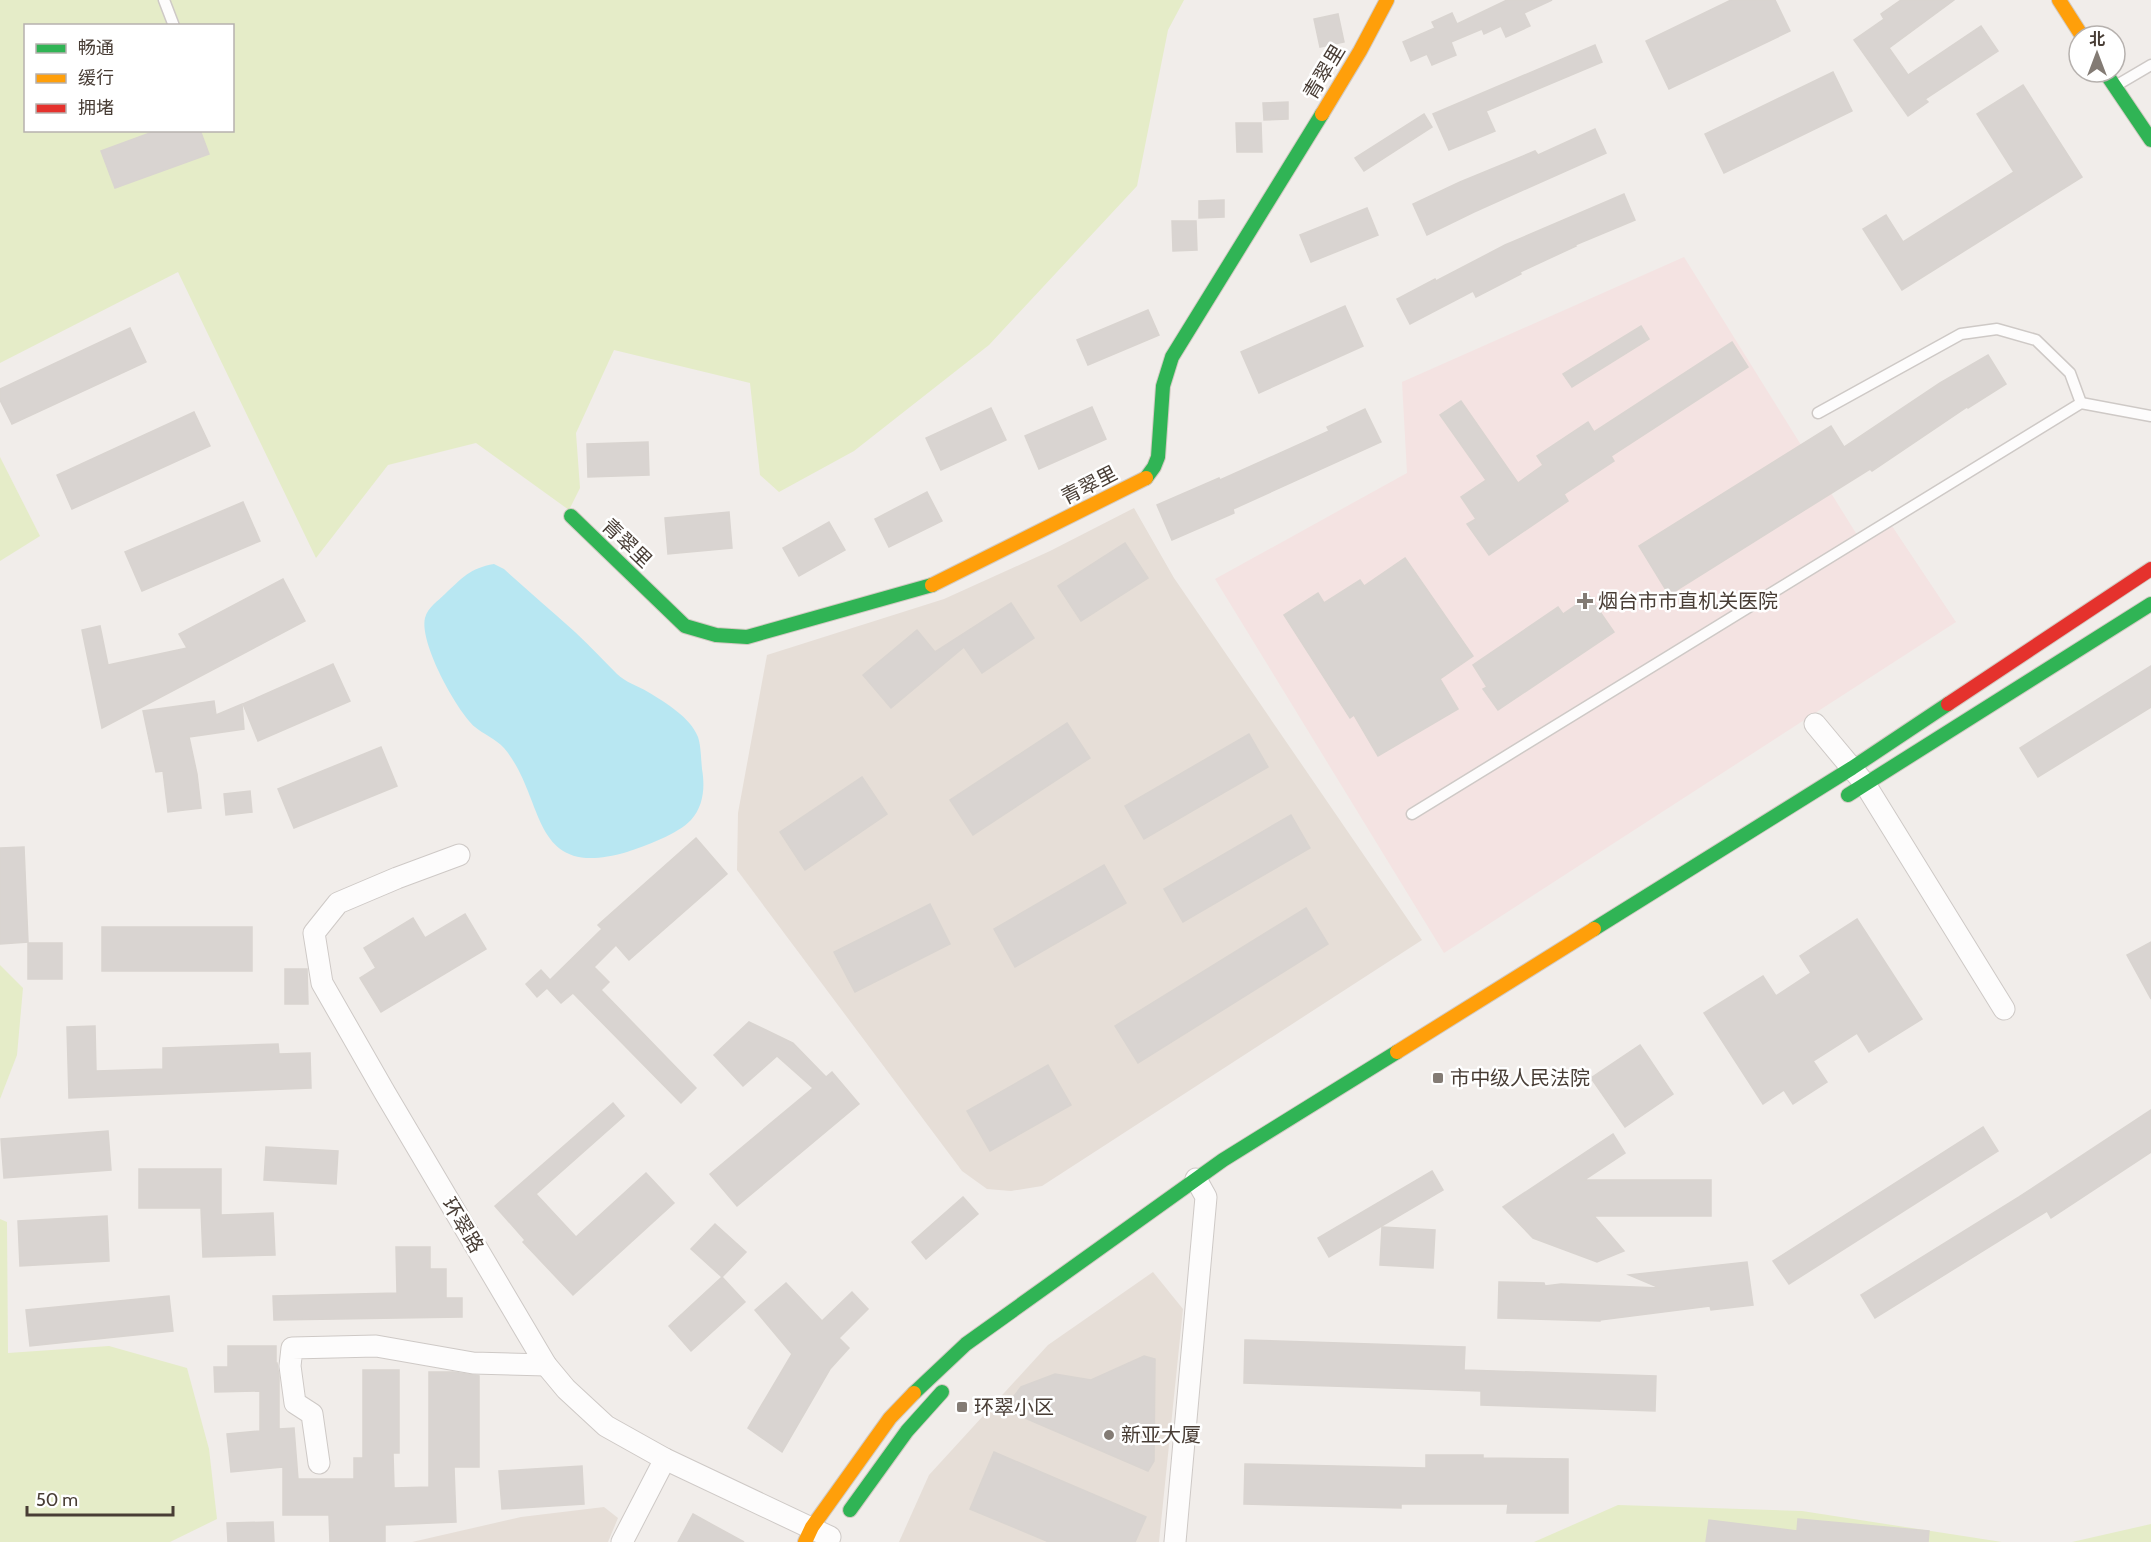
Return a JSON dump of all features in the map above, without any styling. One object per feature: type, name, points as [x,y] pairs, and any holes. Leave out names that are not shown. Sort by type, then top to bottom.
[{"type":"main road","name":"青翠里","points":[[571,516],[685,626],[705,634],[728,638],[747,637],[933,585],[1148,477],[1155,469],[1158,457],[1162,389],[1167,368],[1176,347],[1199,316],[1360,51],[1387,0]]},
{"type":"main road","points":[[2059,0],[2074,24]]},
{"type":"main road","points":[[2112,84],[2151,140]]},
{"type":"main road","points":[[1834,804],[1858,776],[2151,569]]},
{"type":"main road","points":[[1187,1211],[1206,1189],[1222,1160],[1858,776],[2151,604]]},
{"type":"main road","points":[[826,1532],[890,1418],[966,1344],[1206,1189]]},
{"type":"main road","points":[[826,1532],[907,1431],[940,1394],[956,1380]]},
{"type":"street","points":[[1815,724],[1858,776],[2004,1009]]},
{"type":"street","name":"环翠路","points":[[459,855],[396,878],[338,903],[314,933],[322,983],[546,1365],[566,1389],[606,1426],[665,1459],[826,1532]]},
{"type":"street","points":[[1175,1542],[1206,1189]]},
{"type":"street","points":[[319,1463],[312,1413],[295,1402],[290,1366],[292,1348],[376,1346],[473,1363],[546,1365]]},
{"type":"street","points":[[622,1542],[665,1459]]},
{"type":"lane","points":[[164,0],[173,24]]},
{"type":"lane","points":[[2114,87],[2151,64]]},
{"type":"lane","points":[[1818,412],[1961,334],[1997,329],[2036,340],[2070,373],[2081,403]]},
{"type":"lane","points":[[1412,814],[2081,403],[2151,416]]},
{"type":"shaded area","name":"烟台市市直机关医院","points":[[1684,257],[1859,538],[1890,523],[1956,622],[1444,953],[1215,579],[1407,473],[1402,382]]},
{"type":"shaded area","points":[[1134,508],[1174,578],[1422,940],[1042,1186],[1011,1191],[987,1189],[962,1171],[737,870],[738,813],[767,655],[944,599],[1050,551]]},
{"type":"shaded area","points":[[1153,1272],[1183,1309],[1159,1542],[899,1542],[929,1475],[1048,1345]]},
{"type":"shaded area","points":[[604,1507],[618,1518],[608,1542],[412,1542],[521,1517]]},
{"type":"green space","points":[[0,0],[1184,0],[1168,30],[1137,186],[989,345],[854,451],[779,492],[760,475],[750,383],[614,350],[576,433],[580,488],[569,510],[476,443],[388,465],[316,558],[178,272],[0,363]]},
{"type":"green space","points":[[0,457],[40,536],[0,561]]},
{"type":"green space","points":[[0,965],[23,988],[17,1055],[0,1099]]},
{"type":"green space","points":[[0,1219],[7,1222],[8,1353],[109,1346],[187,1368],[209,1449],[217,1519],[170,1542],[0,1542]]},
{"type":"green space","points":[[1618,1505],[1802,1511],[2002,1542],[1534,1542]]},
{"type":"green space","points":[[2151,1524],[2151,1542],[2072,1542]]},
{"type":"water","points":[[494,564],[504,569],[566,624],[620,677],[670,706],[689,723],[700,744],[703,789],[699,809],[685,825],[670,835],[627,852],[595,858],[572,855],[556,845],[544,830],[518,768],[504,748],[475,727],[449,691],[433,659],[425,629],[426,614],[456,583],[479,568]]},
{"type":"building","points":[[1507,0],[1552,0],[1524,13],[1530,26],[1506,37],[1501,26],[1484,34],[1482,29],[1451,42],[1456,55],[1432,65],[1427,54],[1411,61],[1403,42],[1435,28],[1432,22],[1452,13],[1457,24]]},
{"type":"building","points":[[1731,0],[1775,0],[1790,31],[1669,89],[1646,41]]},
{"type":"building","points":[[1901,0],[1954,0],[1889,48],[1908,75],[1981,26],[1998,51],[1925,99],[1928,102],[1908,116],[1854,40],[1884,19],[1881,14]]},
{"type":"building","points":[[1338,14],[1344,42],[1320,47],[1314,19]]},
{"type":"building","points":[[1595,45],[1602,62],[1486,111],[1495,131],[1449,150],[1433,114]]},
{"type":"building","points":[[1833,72],[1852,111],[1724,173],[1705,134]]},
{"type":"building","points":[[2023,85],[2082,177],[1902,290],[1863,229],[1886,215],[1903,242],[2014,172],[1977,114]]},
{"type":"building","points":[[1288,102],[1288,119],[1264,120],[1263,103]]},
{"type":"building","points":[[1424,114],[1432,127],[1364,171],[1355,158]]},
{"type":"building","points":[[1236,123],[1261,123],[1262,152],[1237,152]]},
{"type":"building","points":[[1595,129],[1606,153],[1427,235],[1413,204],[1535,151],[1538,155]]},
{"type":"building","points":[[153,132],[201,132],[209,154],[115,188],[101,151]]},
{"type":"building","points":[[1624,194],[1635,220],[1575,245],[1476,297],[1473,291],[1410,324],[1397,299],[1505,245]]},
{"type":"building","points":[[1224,200],[1224,217],[1199,218],[1199,201]]},
{"type":"building","points":[[1367,208],[1378,235],[1311,262],[1300,235]]},
{"type":"building","points":[[1172,221],[1196,221],[1197,250],[1173,251]]},
{"type":"building","points":[[1345,306],[1363,346],[1259,393],[1241,352]]},
{"type":"building","points":[[1148,310],[1159,335],[1088,365],[1077,340]]},
{"type":"building","points":[[1641,326],[1649,339],[1572,387],[1563,374]]},
{"type":"building","points":[[130,328],[146,362],[12,424],[0,400],[0,389]]},
{"type":"building","points":[[1732,342],[1748,367],[1611,456],[1614,461],[1564,494],[1568,501],[1489,555],[1467,524],[1476,519],[1461,497],[1486,480],[1440,415],[1461,401],[1518,483],[1543,465],[1537,456],[1588,422],[1594,432]]},
{"type":"building","points":[[1988,355],[2006,384],[1967,407],[1872,471],[1870,469],[1669,595],[1639,546],[1831,426],[1844,447],[1940,383]]},
{"type":"building","points":[[1092,407],[1106,439],[1039,469],[1025,436]]},
{"type":"building","points":[[991,408],[1006,440],[941,470],[926,438]]},
{"type":"building","points":[[1365,409],[1381,442],[1233,509],[1234,513],[1172,540],[1157,505],[1219,478],[1220,480],[1329,431],[1327,427]]},
{"type":"building","points":[[194,412],[210,446],[72,509],[57,475]]},
{"type":"building","points":[[648,442],[649,475],[588,477],[587,444]]},
{"type":"building","points":[[927,492],[942,521],[889,547],[875,519]]},
{"type":"building","points":[[243,502],[260,541],[142,591],[125,552]]},
{"type":"building","points":[[729,512],[732,548],[668,554],[665,518]]},
{"type":"building","points":[[829,522],[845,550],[799,576],[783,548]]},
{"type":"building","points":[[1125,543],[1148,578],[1081,621],[1058,586]]},
{"type":"building","points":[[1405,558],[1473,656],[1440,679],[1458,709],[1378,756],[1354,715],[1350,718],[1284,615],[1318,593],[1324,603],[1360,580],[1364,586]]},
{"type":"building","points":[[283,579],[305,621],[102,728],[82,630],[100,626],[108,665],[187,648],[179,634]]},
{"type":"building","points":[[1589,596],[1614,632],[1498,710],[1483,689],[1487,687],[1473,665],[1558,607],[1563,614]]},
{"type":"building","points":[[1011,603],[1034,638],[982,673],[964,647],[891,708],[863,675],[917,630],[935,652]]},
{"type":"building","points":[[333,664],[350,701],[258,741],[243,704]]},
{"type":"building","points":[[2151,666],[2151,707],[2038,777],[2020,748]]},
{"type":"building","points":[[214,701],[216,715],[242,704],[244,729],[189,737],[201,808],[168,812],[163,771],[156,772],[143,711]]},
{"type":"building","points":[[1067,723],[1090,758],[973,835],[950,800]]},
{"type":"building","points":[[1249,734],[1268,767],[1144,839],[1125,806]]},
{"type":"building","points":[[381,747],[397,786],[294,828],[278,789]]},
{"type":"building","points":[[862,777],[887,814],[805,870],[780,832]]},
{"type":"building","points":[[250,791],[252,812],[226,815],[224,794]]},
{"type":"building","points":[[1291,815],[1310,848],[1183,922],[1164,889]]},
{"type":"building","points":[[696,838],[727,874],[629,960],[616,945],[594,967],[609,982],[601,990],[696,1088],[681,1103],[573,993],[561,1003],[547,988],[537,997],[526,984],[541,970],[550,980],[602,929],[598,925]]},
{"type":"building","points":[[24,847],[28,942],[0,944],[0,848]]},
{"type":"building","points":[[1104,865],[1126,903],[1015,967],[994,929]]},
{"type":"building","points":[[930,904],[950,944],[855,992],[834,952]]},
{"type":"building","points":[[1306,908],[1328,944],[1138,1063],[1115,1026]]},
{"type":"building","points":[[465,914],[486,949],[381,1012],[360,978],[376,968],[364,948],[413,918],[425,938]]},
{"type":"building","points":[[1857,919],[1922,1019],[1869,1052],[1857,1033],[1813,1061],[1827,1082],[1793,1104],[1784,1090],[1763,1104],[1704,1013],[1763,976],[1776,996],[1811,973],[1800,956]]},
{"type":"building","points":[[102,927],[252,927],[252,971],[102,971]]},
{"type":"building","points":[[2151,942],[2151,999],[2127,955]]},
{"type":"building","points":[[28,943],[62,943],[62,979],[28,979]]},
{"type":"building","points":[[285,969],[307,969],[308,1004],[285,1004]]},
{"type":"building","points":[[749,1022],[793,1043],[826,1077],[832,1072],[859,1104],[737,1206],[710,1174],[813,1088],[777,1056],[743,1086],[714,1055]]},
{"type":"building","points":[[95,1026],[96,1071],[163,1069],[163,1048],[278,1044],[279,1054],[310,1053],[311,1088],[69,1098],[67,1027]]},
{"type":"building","points":[[1640,1045],[1673,1094],[1625,1127],[1591,1078]]},
{"type":"building","points":[[1048,1065],[1071,1105],[990,1151],[967,1111]]},
{"type":"building","points":[[613,1103],[624,1116],[536,1194],[576,1237],[646,1173],[674,1203],[573,1295],[523,1242],[525,1240],[495,1206]]},
{"type":"building","points":[[2151,1110],[2151,1152],[2051,1218],[2047,1211],[1875,1318],[1861,1295],[2019,1197]]},
{"type":"building","points":[[1983,1127],[1998,1151],[1789,1284],[1773,1261]]},
{"type":"building","points":[[108,1131],[111,1170],[4,1178],[1,1139]]},
{"type":"building","points":[[1613,1134],[1625,1153],[1584,1180],[1711,1180],[1711,1216],[1594,1216],[1624,1251],[1597,1262],[1533,1238],[1503,1207]]},
{"type":"building","points":[[266,1147],[338,1151],[336,1184],[264,1180]]},
{"type":"building","points":[[139,1169],[221,1169],[221,1215],[273,1213],[275,1255],[203,1257],[201,1208],[139,1208]]},
{"type":"building","points":[[1432,1171],[1443,1190],[1329,1257],[1318,1238]]},
{"type":"building","points":[[963,1197],[978,1214],[926,1259],[912,1242]]},
{"type":"building","points":[[107,1216],[109,1261],[20,1266],[18,1221]]},
{"type":"building","points":[[715,1224],[746,1252],[722,1277],[691,1249]]},
{"type":"building","points":[[1382,1227],[1435,1230],[1433,1268],[1380,1265]]},
{"type":"building","points":[[396,1247],[430,1247],[430,1269],[446,1269],[446,1298],[462,1298],[462,1317],[274,1320],[273,1296],[397,1293]]},
{"type":"building","points":[[1747,1262],[1753,1305],[1711,1310],[1710,1306],[1600,1321],[1498,1318],[1499,1282],[1544,1283],[1545,1286],[1561,1284],[1660,1288],[1629,1275]]},
{"type":"building","points":[[722,1277],[745,1302],[691,1351],[669,1326]]},
{"type":"building","points":[[786,1283],[822,1321],[852,1292],[868,1309],[839,1338],[849,1348],[830,1369],[782,1452],[748,1428],[792,1354],[755,1310]]},
{"type":"building","points":[[169,1296],[173,1331],[30,1346],[26,1310]]},
{"type":"building","points":[[1245,1340],[1465,1347],[1464,1370],[1656,1376],[1655,1411],[1481,1405],[1481,1391],[1244,1383]]},
{"type":"building","points":[[228,1346],[276,1346],[279,1376],[279,1429],[294,1428],[298,1479],[354,1479],[354,1458],[363,1458],[363,1370],[399,1370],[399,1453],[393,1453],[394,1488],[429,1487],[429,1372],[453,1372],[479,1376],[479,1467],[454,1467],[456,1522],[385,1525],[385,1542],[330,1542],[329,1515],[283,1515],[283,1467],[231,1472],[227,1434],[260,1431],[260,1391],[215,1392],[214,1367],[228,1367]]},
{"type":"building","name":"新亚大厦","points":[[1144,1356],[1155,1359],[1154,1461],[1148,1471],[1004,1409],[1021,1387],[1055,1374],[1091,1380]]},
{"type":"building","points":[[994,1452],[1146,1517],[1135,1542],[1049,1542],[970,1509]]},
{"type":"building","points":[[1426,1455],[1568,1459],[1568,1513],[1507,1513],[1508,1504],[1401,1504],[1401,1508],[1244,1504],[1245,1464],[1426,1468]]},
{"type":"building","points":[[582,1466],[584,1504],[502,1509],[499,1471]]},
{"type":"building","points":[[693,1514],[744,1542],[678,1542]]},
{"type":"building","points":[[1798,1519],[1929,1531],[1928,1542],[1706,1542],[1709,1520],[1797,1531]]},
{"type":"building","points":[[273,1522],[274,1542],[228,1542],[227,1523]]},
{"type":"traffic: fast","points":[[2113,84],[2151,140]]},
{"type":"traffic: fast","points":[[1146,478],[1158,457],[1163,386],[1172,357],[1322,114]]},
{"type":"traffic: fast","points":[[571,516],[685,626],[716,635],[747,637],[932,585]]},
{"type":"traffic: fast","points":[[1848,795],[2151,604]]},
{"type":"traffic: fast","points":[[1594,929],[1852,768],[1948,704]]},
{"type":"traffic: fast","points":[[914,1393],[966,1344],[1223,1160],[1397,1052]]},
{"type":"traffic: fast","points":[[850,1510],[907,1431],[942,1392]]},
{"type":"traffic: slow","points":[[1322,114],[1360,51],[1387,0]]},
{"type":"traffic: slow","points":[[2059,0],[2074,24]]},
{"type":"traffic: slow","points":[[932,585],[1146,478]]},
{"type":"traffic: slow","points":[[1397,1052],[1594,929]]},
{"type":"traffic: slow","points":[[805,1542],[812,1527],[890,1418],[914,1393]]},
{"type":"traffic: jam","points":[[1948,704],[2151,569]]},
{"type":"place","name":"烟台市市直机关医院","points":[[1585,601]]},
{"type":"place","name":"市中级人民法院","points":[[1438,1078]]},
{"type":"place","name":"环翠小区","points":[[962,1407]]},
{"type":"place","name":"新亚大厦","points":[[1109,1435]]}]
